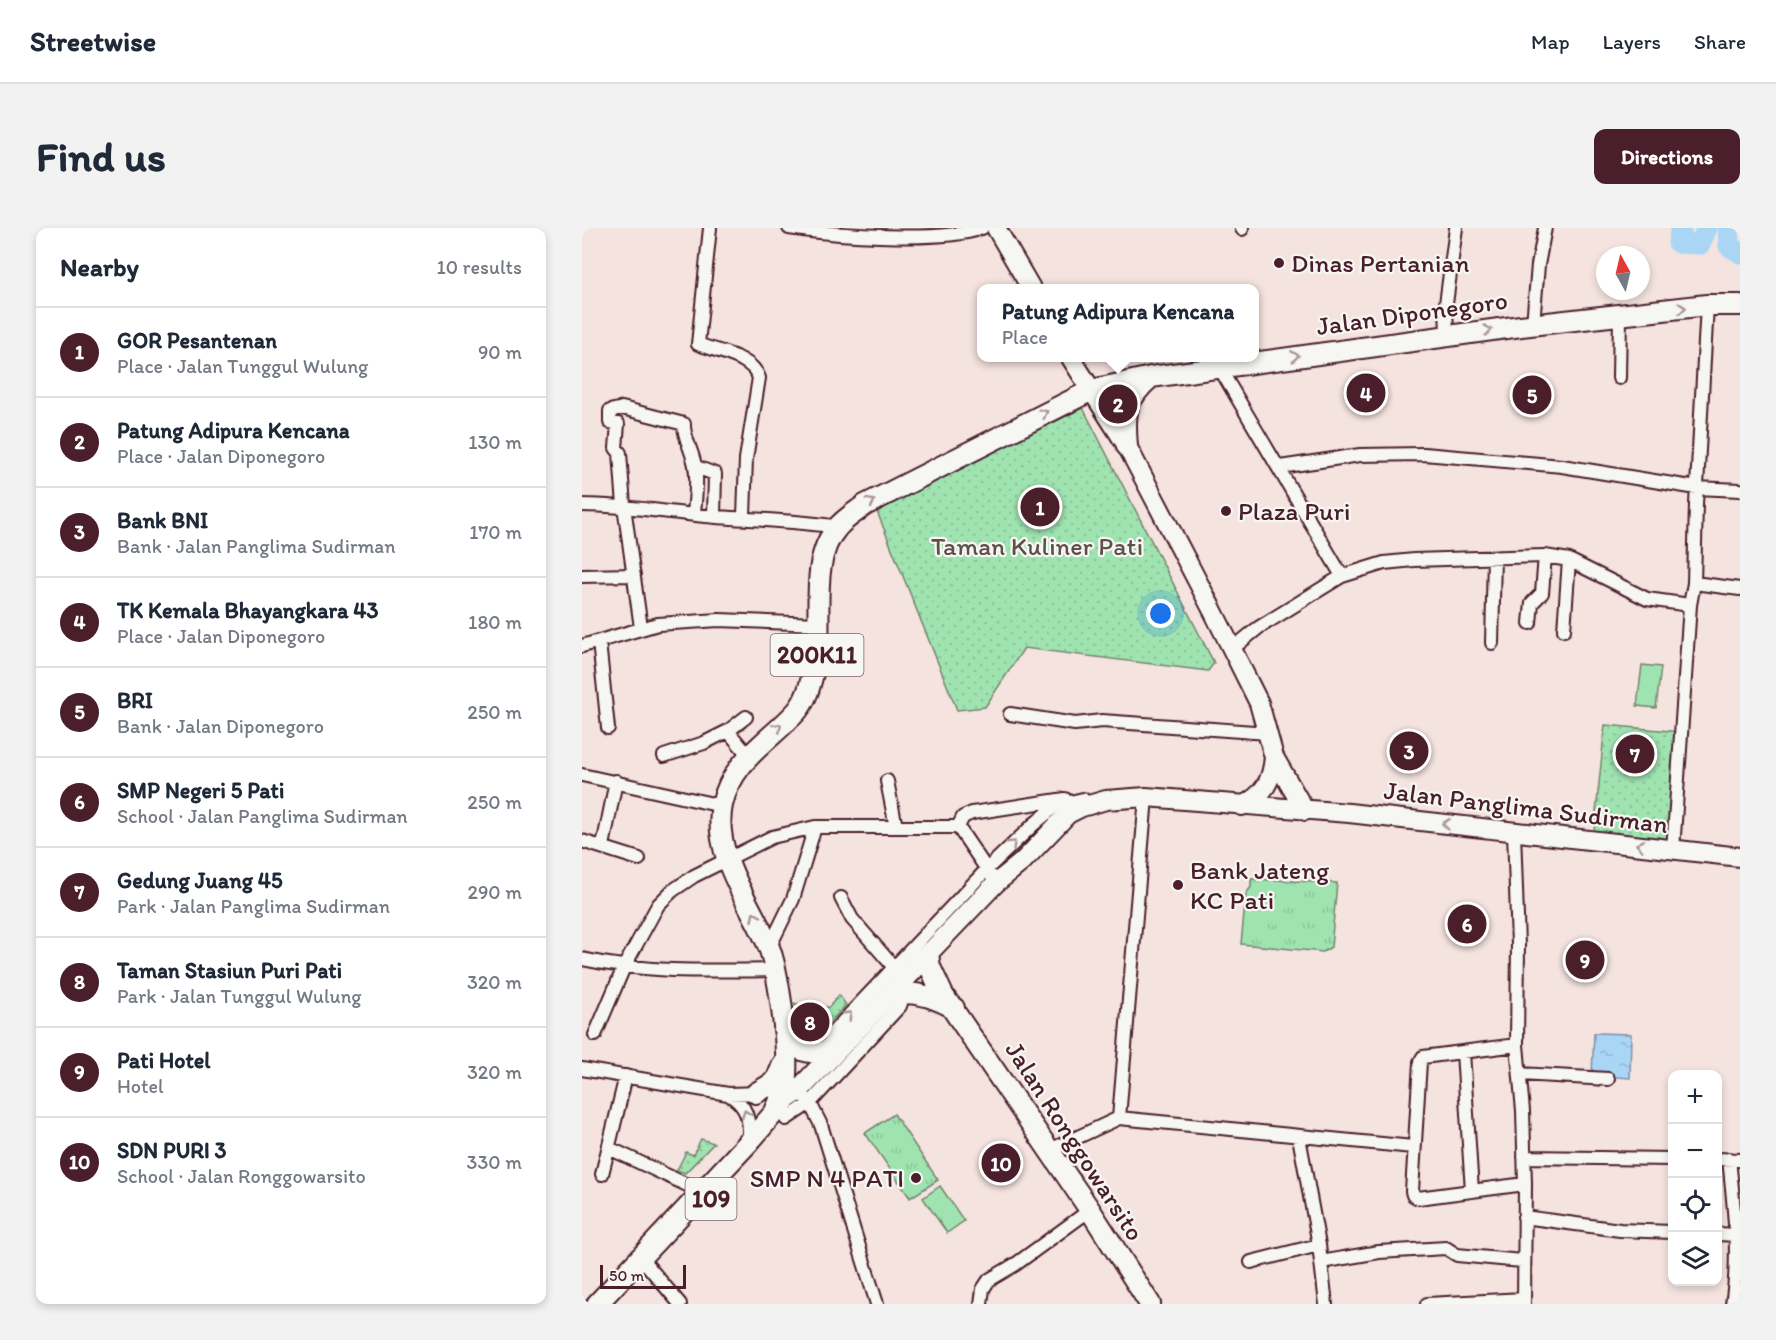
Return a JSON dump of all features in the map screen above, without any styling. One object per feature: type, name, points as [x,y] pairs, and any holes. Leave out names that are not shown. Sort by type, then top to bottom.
[{"type":"main road","points":[[996,228],[1028,284]]},
{"type":"main road","name":"Jalan Diponegoro","points":[[1259,362],[1533,324],[1707,305],[1740,305]]},
{"type":"main road","points":[[1074,362],[1127,446],[1232,650],[1258,704],[1274,757],[1305,811]]},
{"type":"main road","name":"Jalan Diponegoro","points":[[1092,390],[1151,377],[1256,362]]},
{"type":"main road","points":[[1127,446],[1125,420],[1128,403],[1151,377]]},
{"type":"main road","name":"200K11","points":[[784,1036],[769,948],[727,860],[722,830],[722,806],[731,782],[748,755],[797,711],[805,700],[816,661],[825,554],[838,526],[865,505],[1092,390]]},
{"type":"main road","points":[[1242,806],[1256,800],[1266,788],[1273,773],[1274,757]]},
{"type":"main road","points":[[1011,868],[1015,858],[1050,821],[1083,799],[1116,792],[1134,792],[1146,797]]},
{"type":"main road","points":[[791,1103],[830,1053],[928,954],[991,876],[1022,862],[1068,814],[1096,802],[1146,797]]},
{"type":"main road","name":"Jalan Panglima Sudirman","points":[[1146,797],[1349,813],[1740,857]]},
{"type":"main road","name":"Jalan Ronggowarsito","points":[[928,954],[936,981],[1090,1210],[1150,1304]]},
{"type":"main road","points":[[898,984],[954,1008]]},
{"type":"main road","points":[[784,1036],[793,1046],[807,1053],[830,1053]]},
{"type":"main road","points":[[756,1093],[771,1085],[780,1075],[784,1036]]},
{"type":"main road","points":[[784,1036],[786,1074],[791,1103]]},
{"type":"main road","name":"109","points":[[597,1304],[749,1142],[791,1103]]},
{"type":"main road","name":"109","points":[[615,1304],[791,1103]]},
{"type":"street","points":[[710,228],[698,344],[740,360],[756,369],[759,378],[746,459],[744,516]]},
{"type":"street","points":[[789,228],[968,233],[982,228]]},
{"type":"street","points":[[1447,336],[1446,304],[1456,228]]},
{"type":"street","points":[[1533,324],[1538,265],[1545,228]]},
{"type":"street","points":[[1673,850],[1690,605],[1694,583],[1707,305]]},
{"type":"street","points":[[1619,378],[1620,315]]},
{"type":"street","points":[[1219,367],[1280,467],[1342,576]]},
{"type":"street","points":[[641,628],[624,506],[620,453],[616,448],[618,424],[610,422],[610,411],[622,408],[684,424],[683,431],[689,440],[696,467],[694,514]]},
{"type":"street","points":[[1280,467],[1360,455],[1424,454],[1562,466],[1697,488],[1740,490]]},
{"type":"street","points":[[696,467],[715,474],[714,516]]},
{"type":"street","points":[[582,505],[624,506],[838,526]]},
{"type":"street","points":[[1232,650],[1266,622],[1342,576],[1394,562],[1545,556],[1569,560],[1647,598],[1690,605]]},
{"type":"street","points":[[1530,623],[1532,603],[1542,593],[1545,556]]},
{"type":"street","points":[[1492,643],[1494,557]]},
{"type":"street","points":[[1564,630],[1569,560]]},
{"type":"street","points":[[582,576],[634,576]]},
{"type":"street","points":[[1694,583],[1740,589]]},
{"type":"street","points":[[582,646],[658,624],[719,620],[818,624]]},
{"type":"street","points":[[599,642],[608,728]]},
{"type":"street","points":[[1010,714],[1075,724],[1102,721],[1268,733]]},
{"type":"street","points":[[664,756],[704,743],[728,731],[746,717]]},
{"type":"street","points":[[728,731],[748,755]]},
{"type":"street","points":[[582,775],[722,806]]},
{"type":"street","points":[[603,846],[616,781]]},
{"type":"street","points":[[887,781],[896,827]]},
{"type":"street","points":[[1119,1118],[1146,797]]},
{"type":"street","points":[[958,827],[963,817],[972,813],[1046,800],[1083,799]]},
{"type":"street","points":[[830,1053],[832,1033],[898,984],[991,876],[1058,805],[1083,799]]},
{"type":"street","points":[[769,948],[793,899],[815,827]]},
{"type":"street","points":[[595,1035],[624,967],[658,905],[672,891],[694,876],[772,837],[815,827],[958,827]]},
{"type":"street","points":[[958,827],[991,876]]},
{"type":"street","points":[[1427,1304],[1524,1302],[1522,1261],[1525,1184],[1517,1045],[1518,945],[1514,832]]},
{"type":"street","points":[[582,841],[639,859]]},
{"type":"street","points":[[791,1103],[900,1006],[898,984],[852,919],[841,898]]},
{"type":"street","points":[[582,959],[624,967],[701,972],[774,970]]},
{"type":"street","points":[[1517,1045],[1426,1055],[1420,1062],[1412,1191],[1414,1197],[1525,1184]]},
{"type":"street","points":[[1463,1052],[1472,1191]]},
{"type":"street","points":[[582,1069],[728,1094],[756,1093],[791,1103],[821,1125],[877,1304]]},
{"type":"street","points":[[1520,1074],[1608,1079]]},
{"type":"street","points":[[602,1174],[626,1076]]},
{"type":"street","points":[[728,1094],[744,1106],[750,1126],[749,1142]]},
{"type":"street","points":[[1050,1150],[1119,1118],[1413,1147]]},
{"type":"street","points":[[1299,1137],[1319,1245],[1326,1304]]},
{"type":"street","points":[[609,1148],[702,1192]]},
{"type":"street","points":[[1524,1157],[1668,1159]]},
{"type":"street","points":[[1729,1159],[1737,1235],[1738,1291],[1732,1304]]},
{"type":"street","points":[[981,1304],[983,1289],[989,1281],[1090,1210]]},
{"type":"street","points":[[1524,1217],[1620,1230],[1668,1232]]},
{"type":"street","points":[[1722,1234],[1737,1235]]},
{"type":"street","points":[[1251,1262],[1319,1245]]},
{"type":"street","points":[[1321,1262],[1379,1252],[1446,1248],[1457,1255],[1522,1261]]},
{"type":"street","points":[[648,1266],[680,1304]]},
{"type":"green space","name":"Taman Kuliner Pati","points":[[1083,408],[1214,663],[1208,671],[1024,648],[985,707],[957,710],[876,509]]},
{"type":"green space","points":[[1642,665],[1661,667],[1656,708],[1637,706]]},
{"type":"green space","points":[[1605,725],[1680,732],[1673,844],[1594,832]]},
{"type":"green space","points":[[1251,879],[1337,883],[1331,947],[1323,952],[1241,944],[1246,894],[1251,887]]},
{"type":"green space","points":[[839,995],[846,1005],[812,1041],[802,1039],[794,1033],[790,1010],[792,1003],[816,1008],[829,1007]]},
{"type":"green space","points":[[894,1114],[938,1180],[910,1198],[865,1133]]},
{"type":"green space","points":[[701,1139],[714,1143],[685,1173],[677,1170],[686,1152],[693,1155]]},
{"type":"green space","points":[[940,1186],[964,1221],[947,1233],[923,1198]]},
{"type":"water","points":[[1594,1033],[1631,1034],[1630,1078],[1592,1075]]},
{"type":"waterway","points":[[1681,228],[1678,243],[1700,244],[1707,228]]},
{"type":"waterway","points":[[1728,228],[1729,246],[1740,253]]},
{"type":"place","name":"Dinas Pertanian","points":[[1279,263]]},
{"type":"place","name":"TK Kemala Bhayangkara 43","points":[[1366,393]]},
{"type":"place","name":"BRI","points":[[1532,395]]},
{"type":"place","name":"Patung Adipura Kencana","points":[[1118,404]]},
{"type":"place","name":"GOR Pesantenan","points":[[1040,507]]},
{"type":"place","name":"Plaza Puri","points":[[1226,511]]},
{"type":"place","name":"Bank BNI","points":[[1409,751]]},
{"type":"place","name":"Gedung Juang 45","points":[[1635,754]]},
{"type":"place","name":"Bank Jateng KC Pati","points":[[1178,885]]},
{"type":"place","name":"SMP Negeri 5 Pati","points":[[1467,924]]},
{"type":"place","name":"Pati Hotel","points":[[1585,960]]},
{"type":"place","name":"Taman Stasiun Puri Pati","points":[[810,1022]]},
{"type":"place","name":"SDN PURI 3","points":[[1001,1163]]},
{"type":"place","name":"SMP N 4 PATI","points":[[916,1178]]}]
